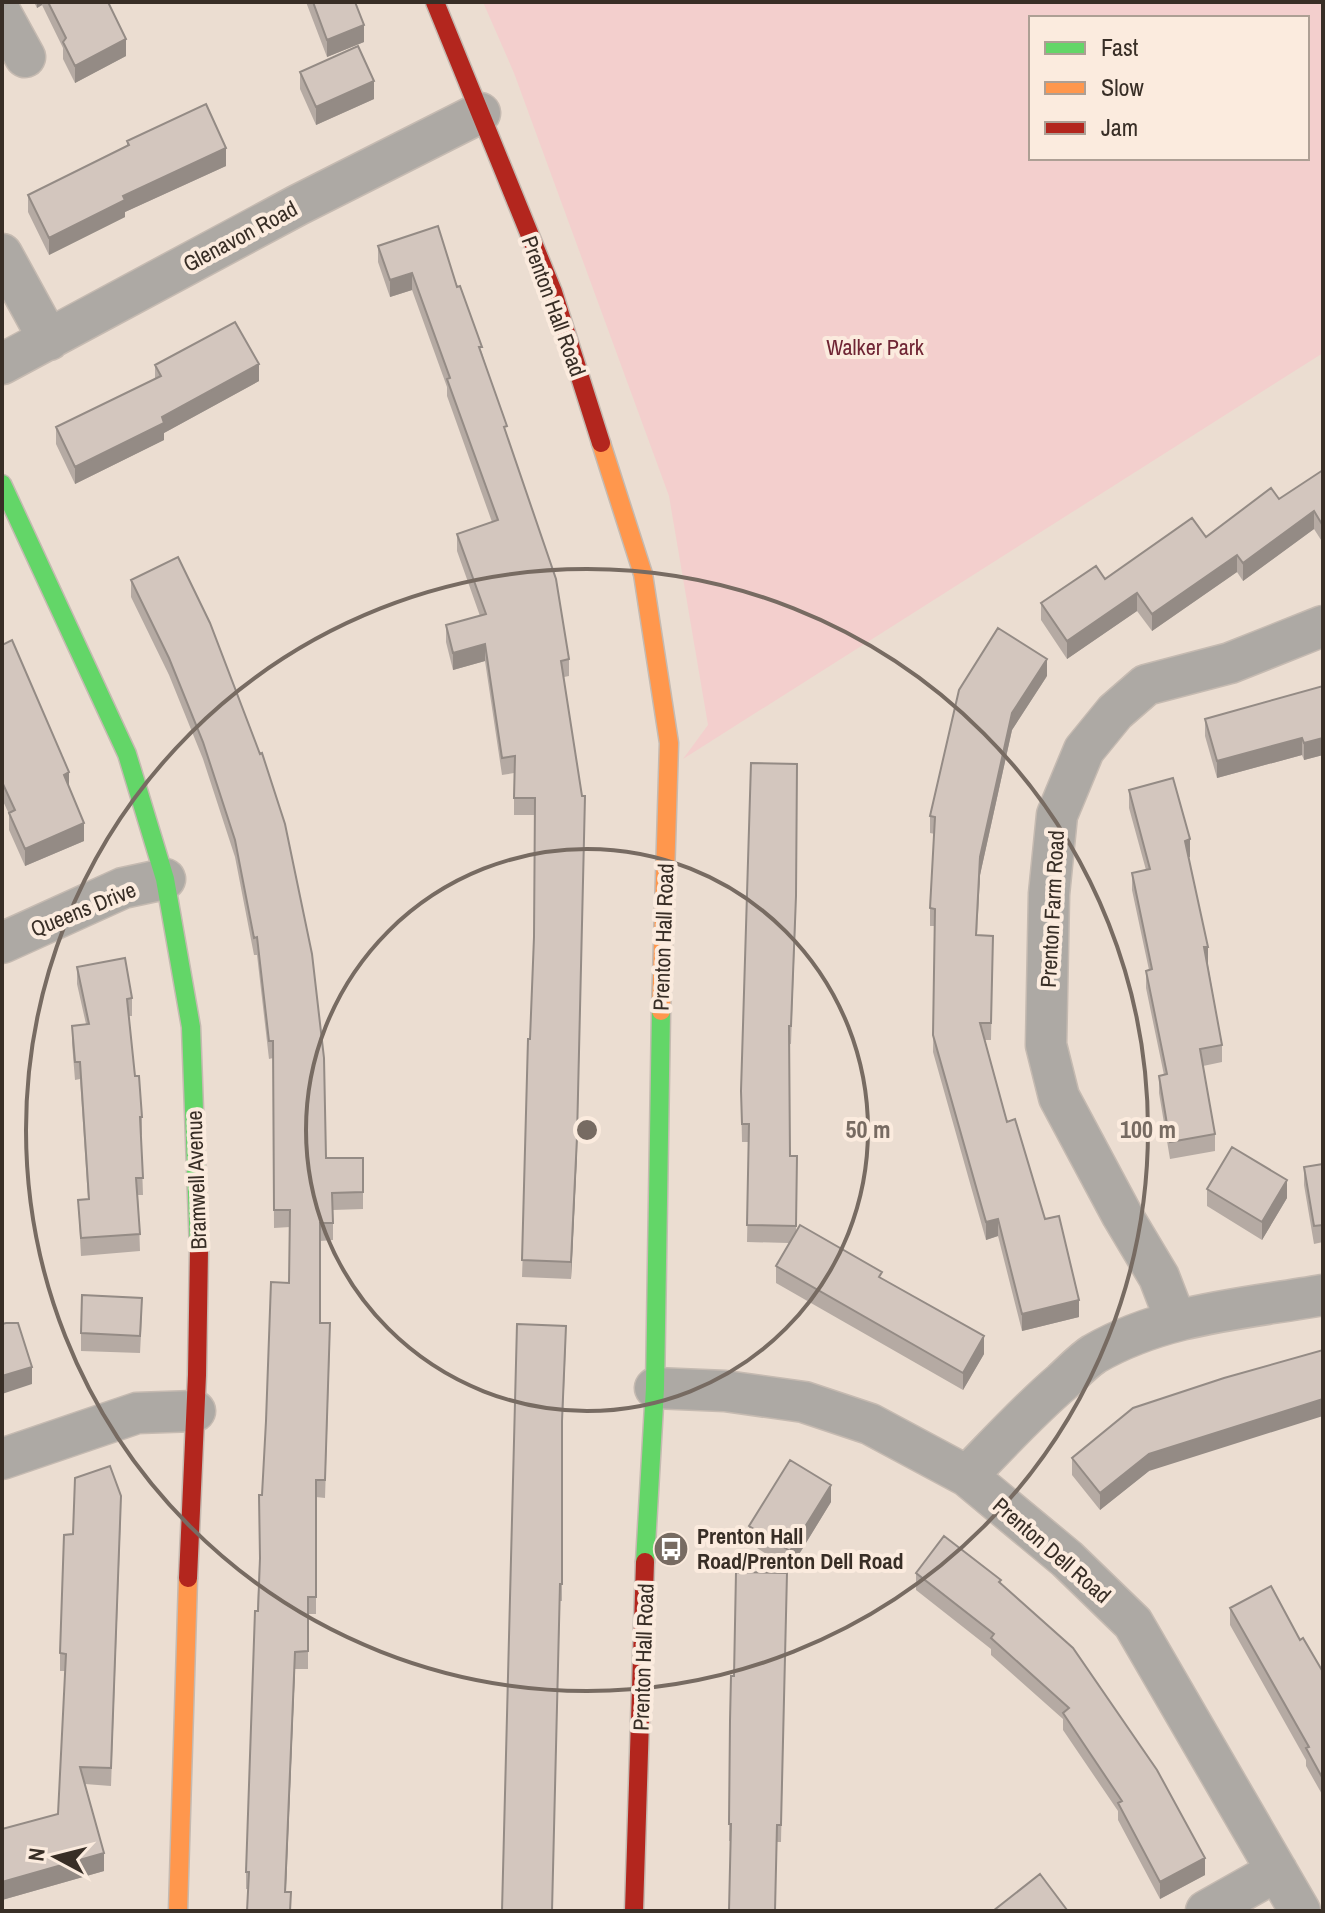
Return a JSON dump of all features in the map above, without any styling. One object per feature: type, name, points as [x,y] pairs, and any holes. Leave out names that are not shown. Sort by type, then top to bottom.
[{"type":"street","name":"Prenton Hall Road","points":[[435,2],[553,292],[643,574],[669,743],[658,1097],[655,1388],[645,1571],[634,1911]]},
{"type":"street","points":[[2,15],[25,57]]},
{"type":"street","name":"Glenavon Road","points":[[2,364],[298,205],[480,113]]},
{"type":"street","points":[[2,254],[49,340]]},
{"type":"street","name":"Bramwell Avenue","points":[[2,484],[127,754],[165,879],[191,1027],[199,1227],[178,1911]]},
{"type":"street","name":"Prenton Farm Road","points":[[1176,1321],[1159,1277],[1059,1097],[1046,1045],[1049,894],[1057,815],[1084,750],[1115,712],[1146,685],[1230,663],[1323,626]]},
{"type":"street","name":"Queens Drive","points":[[2,943],[123,888],[165,879]]},
{"type":"street","points":[[967,1476],[1027,1412],[1092,1355],[1147,1328],[1216,1310],[1323,1295]]},
{"type":"street","name":"Prenton Dell Road","points":[[655,1388],[725,1391],[804,1402],[870,1424],[967,1476],[1067,1559],[1133,1623],[1300,1911]]},
{"type":"street","points":[[2,1459],[137,1413],[195,1411]]},
{"type":"street","points":[[1206,1911],[1277,1871]]},
{"type":"green space","name":"Walker Park","points":[[483,2],[1323,2],[1323,353],[683,759],[708,725],[669,496],[514,73]]},
{"type":"building","points":[[48,2],[108,2],[126,39],[75,66],[63,42],[66,38]]},
{"type":"building","points":[[313,2],[355,2],[364,25],[327,40]]},
{"type":"building","points":[[358,46],[374,81],[316,107],[300,72]]},
{"type":"building","points":[[206,104],[226,148],[123,196],[125,200],[49,238],[28,195],[129,145],[127,141]]},
{"type":"building","points":[[438,226],[457,287],[460,286],[482,347],[479,347],[507,426],[504,427],[556,579],[569,659],[561,661],[582,796],[585,796],[571,1262],[522,1260],[534,937],[535,798],[514,798],[515,756],[502,758],[485,644],[453,653],[446,625],[486,614],[457,534],[498,520],[412,273],[390,280],[378,246]]},
{"type":"building","points":[[235,322],[259,364],[162,417],[164,423],[75,467],[56,427],[161,376],[155,365]]},
{"type":"building","points":[[1323,470],[1323,526],[1314,511],[1243,563],[1237,555],[1152,614],[1137,593],[1067,641],[1041,603],[1096,566],[1105,579],[1192,518],[1206,537],[1271,488],[1279,499]]},
{"type":"building","points":[[178,557],[210,623],[262,753],[285,824],[312,954],[324,1058],[326,1158],[363,1158],[363,1192],[332,1193],[333,1223],[320,1223],[320,1323],[330,1323],[325,1480],[316,1480],[316,1597],[308,1597],[308,1651],[295,1652],[285,1892],[291,1892],[290,1911],[247,1911],[249,1872],[246,1872],[255,1611],[258,1611],[260,1558],[259,1495],[262,1495],[271,1282],[289,1283],[290,1210],[274,1210],[273,1041],[269,1041],[257,937],[254,938],[235,840],[203,742],[169,658],[131,580]]},
{"type":"building","points":[[998,628],[1047,659],[1012,713],[980,857],[976,935],[993,936],[991,1023],[980,1023],[1007,1122],[1015,1119],[1045,1219],[1059,1216],[1079,1300],[1022,1314],[998,1219],[986,1222],[933,1035],[935,909],[930,908],[935,817],[930,816],[959,690]]},
{"type":"building","points":[[12,640],[69,772],[64,775],[84,823],[25,849],[9,813],[15,810],[2,782],[2,645]]},
{"type":"building","points":[[1323,686],[1323,738],[1304,743],[1302,738],[1217,761],[1205,719]]},
{"type":"building","points":[[751,763],[797,764],[796,896],[789,1026],[790,1156],[797,1156],[796,1226],[747,1225],[749,1124],[742,1124],[741,1091]]},
{"type":"building","points":[[1173,778],[1190,839],[1185,841],[1208,947],[1204,947],[1222,1045],[1200,1049],[1215,1134],[1170,1142],[1159,1076],[1167,1074],[1146,971],[1152,969],[1132,873],[1150,869],[1129,790]]},
{"type":"building","points":[[125,958],[132,998],[127,999],[142,1117],[143,1178],[136,1178],[140,1234],[81,1238],[78,1200],[89,1199],[80,1062],[75,1062],[72,1026],[89,1024],[77,967]]},
{"type":"building","points":[[1232,1147],[1287,1180],[1262,1222],[1207,1189]]},
{"type":"building","points":[[1323,1164],[1323,1225],[1314,1226],[1304,1167]]},
{"type":"building","points":[[800,1225],[882,1272],[879,1277],[984,1336],[963,1373],[776,1266]]},
{"type":"building","points":[[82,1295],[142,1298],[140,1336],[81,1333]]},
{"type":"building","points":[[18,1323],[32,1367],[2,1376],[2,1324]]},
{"type":"building","points":[[517,1324],[566,1326],[552,1911],[502,1911]]},
{"type":"building","points":[[1323,1350],[1323,1399],[1149,1454],[1100,1493],[1072,1458],[1133,1408]]},
{"type":"building","points":[[790,1460],[831,1485],[790,1551],[749,1526]]},
{"type":"building","points":[[110,1466],[121,1496],[111,1768],[80,1767],[104,1853],[2,1882],[2,1829],[58,1814],[66,1654],[60,1653],[64,1535],[73,1534],[75,1478]]},
{"type":"building","points":[[944,1536],[1001,1580],[999,1582],[1073,1648],[1157,1770],[1205,1858],[1160,1882],[1118,1803],[1122,1801],[1063,1713],[1069,1708],[991,1638],[994,1634],[916,1573]]},
{"type":"building","points":[[736,1572],[787,1573],[781,1825],[777,1825],[775,1911],[729,1911],[730,1721]]},
{"type":"building","points":[[1271,1586],[1300,1640],[1303,1638],[1323,1672],[1323,1779],[1306,1748],[1309,1747],[1230,1608]]},
{"type":"building","points":[[1040,1874],[1067,1910],[993,1911]]},
{"type":"traffic: fast","points":[[2,484],[127,754],[165,879],[191,1027],[199,1250]]},
{"type":"traffic: fast","points":[[645,1562],[655,1388],[661,1011]]},
{"type":"traffic: slow","points":[[601,443],[643,574],[669,743],[661,1011]]},
{"type":"traffic: slow","points":[[178,1911],[188,1578]]},
{"type":"traffic: jam","points":[[435,2],[553,292],[601,443]]},
{"type":"traffic: jam","points":[[188,1578],[199,1250]]},
{"type":"traffic: jam","points":[[634,1911],[645,1562]]},
{"type":"place","name":"Prenton Hall Road/Prenton Dell Road","points":[[671,1549]]}]
